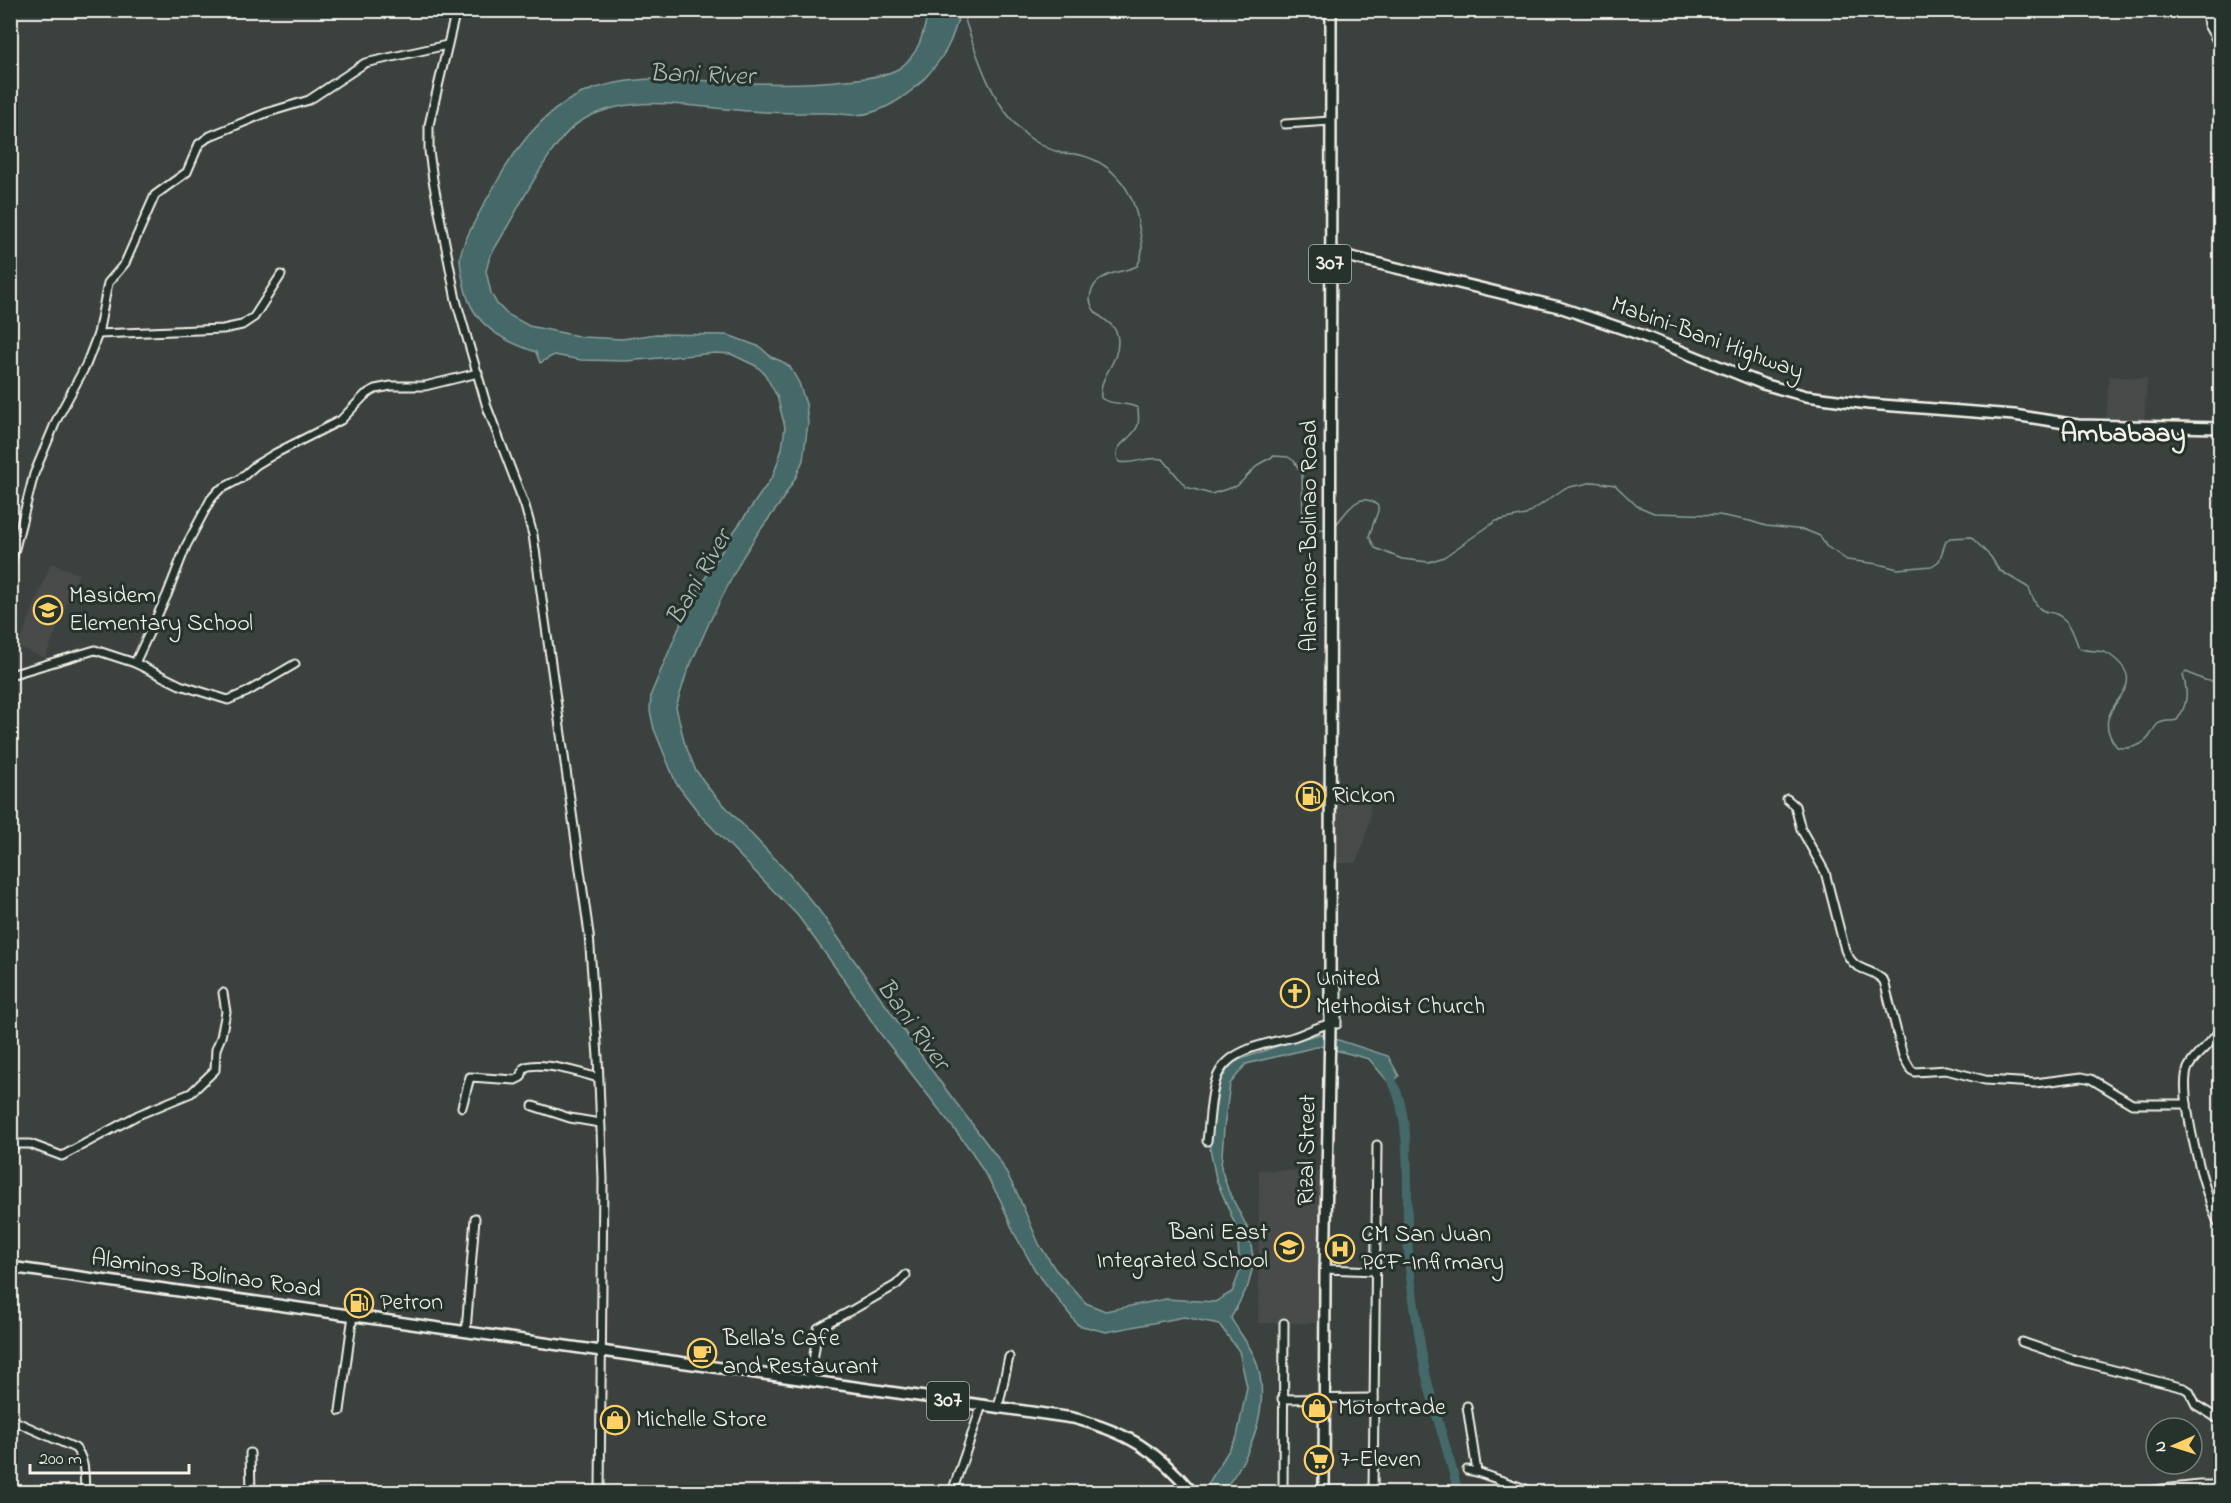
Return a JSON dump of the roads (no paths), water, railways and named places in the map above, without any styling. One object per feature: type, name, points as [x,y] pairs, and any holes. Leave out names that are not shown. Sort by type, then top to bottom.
[{"type":"main road","name":"Alaminos-Bolinao Road","points":[[1329,1061],[1332,1025],[1329,978],[1331,10]]},
{"type":"main road","name":"Mabini-Bani Highway","points":[[1330,252],[1559,307],[1641,335],[1763,384],[1806,396],[1868,404],[2014,415],[2078,425],[2220,428]]},
{"type":"main road","name":"Rizal Street","points":[[1324,1492],[1329,1061]]},
{"type":"main road","name":"Alaminos-Bolinao Road","points":[[10,1267],[1073,1418],[1100,1425],[1145,1448],[1167,1464],[1189,1489]]},
{"type":"street","points":[[456,10],[429,125],[429,152],[440,224],[456,300],[487,407],[525,506],[533,535],[590,934],[603,1179],[600,1492]]},
{"type":"street","points":[[2206,10],[2208,25],[2220,46]]},
{"type":"street","points":[[10,568],[34,474],[57,419],[86,365],[98,334],[106,289],[112,276],[125,263],[150,201],[160,190],[187,172],[203,140],[266,113],[309,100],[364,63],[447,45]]},
{"type":"street","points":[[1284,124],[1331,121]]},
{"type":"street","points":[[98,334],[204,330],[238,326],[254,317],[281,275]]},
{"type":"street","points":[[135,663],[167,596],[186,546],[211,499],[219,490],[240,479],[256,465],[276,453],[341,420],[365,395],[375,389],[391,386],[425,386],[478,373]]},
{"type":"street","points":[[10,675],[95,650],[135,663],[176,683],[228,700],[247,693],[295,664]]},
{"type":"street","points":[[1787,799],[1795,806],[1802,829],[1826,872],[1850,960],[1854,965],[1880,976],[1884,981],[1903,1056],[1911,1070],[1919,1073],[1946,1070],[1985,1080],[2035,1083],[2082,1077],[2091,1079],[2132,1104],[2187,1104]]},
{"type":"street","points":[[10,1144],[30,1144],[62,1156],[138,1115],[191,1093],[215,1070],[216,1049],[226,1012],[223,993]]},
{"type":"street","points":[[1207,1141],[1215,1083],[1220,1071],[1228,1061],[1249,1050],[1332,1025]]},
{"type":"street","points":[[2220,1028],[2216,1036],[2189,1066],[2187,1072],[2187,1104],[2204,1187],[2220,1226]]},
{"type":"street","points":[[462,1107],[470,1077],[516,1080],[524,1068],[533,1065],[581,1072],[598,1078]]},
{"type":"street","points":[[533,1106],[570,1118],[600,1123]]},
{"type":"street","points":[[1256,1492],[1373,1492],[1377,1145]]},
{"type":"street","points":[[466,1331],[475,1218]]},
{"type":"street","points":[[1325,1269],[1376,1271]]},
{"type":"street","points":[[810,1382],[818,1328],[855,1310],[896,1285],[906,1275]]},
{"type":"street","points":[[340,1411],[353,1315]]},
{"type":"street","points":[[1283,1492],[1284,1323]]},
{"type":"street","points":[[2022,1341],[2075,1360],[2184,1388],[2196,1405],[2220,1420]]},
{"type":"street","points":[[998,1408],[1010,1357]]},
{"type":"street","points":[[1282,1399],[1374,1398]]},
{"type":"street","points":[[952,1492],[982,1405]]},
{"type":"street","points":[[1467,1407],[1478,1472]]},
{"type":"street","points":[[10,1419],[73,1447],[79,1453],[82,1461],[85,1492]]},
{"type":"street","points":[[250,1453],[251,1492]]},
{"type":"street","points":[[1467,1470],[1534,1492]]},
{"type":"street","points":[[1500,1492],[1503,1481]]},
{"type":"street","points":[[2135,1492],[2220,1485]]},
{"type":"street","points":[[14,1492],[36,1490],[47,1492]]},
{"type":"water","points":[[928,11],[960,11],[948,47],[918,85],[902,98],[874,112],[855,115],[748,111],[677,104],[637,104],[599,112],[581,121],[569,131],[544,163],[490,256],[486,271],[491,293],[497,304],[507,314],[529,326],[583,337],[622,339],[656,334],[728,335],[760,347],[771,357],[790,367],[799,383],[806,404],[808,423],[803,460],[796,477],[779,505],[742,558],[686,675],[676,707],[684,741],[695,769],[710,790],[788,873],[818,909],[938,1079],[1000,1161],[1018,1195],[1039,1244],[1055,1269],[1086,1303],[1105,1311],[1166,1299],[1215,1302],[1232,1292],[1240,1271],[1237,1229],[1216,1179],[1209,1143],[1220,1081],[1233,1062],[1289,1042],[1320,1034],[1388,1056],[1399,1076],[1390,1084],[1369,1059],[1320,1046],[1246,1064],[1230,1084],[1221,1168],[1228,1190],[1248,1229],[1254,1262],[1248,1286],[1231,1318],[1255,1358],[1262,1393],[1256,1429],[1250,1446],[1242,1463],[1222,1492],[1200,1492],[1208,1484],[1237,1437],[1247,1387],[1239,1351],[1219,1324],[1184,1317],[1106,1332],[1078,1325],[1035,1270],[1014,1233],[1000,1199],[972,1152],[879,1032],[798,916],[702,817],[676,783],[654,729],[650,711],[651,694],[689,604],[731,536],[773,476],[782,449],[785,427],[777,396],[764,373],[756,366],[731,354],[716,353],[626,361],[581,360],[554,355],[540,363],[536,352],[501,337],[482,322],[469,302],[460,266],[461,251],[480,211],[521,145],[553,111],[580,94],[598,87],[635,80],[801,83],[879,76],[898,69],[911,57],[922,35]]},
{"type":"waterway","points":[[959,10],[964,17],[987,80],[1013,122],[1029,137],[1042,145],[1061,153],[1088,157],[1099,162],[1118,178],[1131,198],[1142,245],[1140,260],[1137,266],[1101,279],[1094,286],[1090,295],[1091,305],[1116,331],[1118,342],[1115,357],[1102,383],[1101,398],[1138,408],[1138,425],[1119,447],[1117,451],[1119,462],[1163,459],[1186,487],[1211,494],[1237,486],[1259,464],[1274,456],[1288,457],[1294,461],[1302,475],[1303,522],[1310,530],[1328,529]]},
{"type":"waterway","points":[[1335,526],[1354,504],[1359,501],[1371,501],[1378,506],[1369,536],[1375,548],[1402,559],[1429,562],[1444,557],[1496,521],[1526,515],[1565,488],[1594,482],[1615,485],[1637,506],[1654,513],[1719,515],[1766,526],[1805,530],[1820,536],[1826,546],[1847,560],[1898,569],[1932,566],[1939,561],[1946,541],[1950,538],[1971,537],[1991,557],[1999,570],[2029,588],[2042,610],[2054,613],[2066,621],[2079,648],[2106,653],[2123,668],[2128,679],[2108,719],[2108,732],[2117,747],[2126,748],[2139,745],[2149,737],[2158,724],[2177,720],[2185,704],[2186,687],[2183,675],[2186,672],[2207,681],[2220,680]]},
{"type":"waterway","points":[[1387,1072],[1396,1089],[1405,1131],[1409,1257],[1423,1360],[1458,1492]]},
{"type":"place","name":"Masidem Elementary School","points":[[48,610]]},
{"type":"place","name":"Rickon","points":[[1311,796]]},
{"type":"place","name":"United Methodist Church","points":[[1295,993]]},
{"type":"place","name":"Bani East Integrated School","points":[[1289,1247]]},
{"type":"place","name":"CM San Juan PCF-Infirmary","points":[[1340,1249]]},
{"type":"place","name":"Petron","points":[[359,1303]]},
{"type":"place","name":"Bella’s Cafe and Restaurant","points":[[702,1353]]},
{"type":"place","name":"Motortrade","points":[[1317,1408]]},
{"type":"place","name":"Michelle Store","points":[[615,1420]]},
{"type":"place","name":"7-Eleven","points":[[1319,1460]]},
{"type":"district","name":"Ambabaay","points":[[2123,434]]},
{"type":"water label","name":"Bani River","points":[[702,76]]},
{"type":"water label","name":"Bani River","points":[[700,578]]},
{"type":"water label","name":"Bani River","points":[[912,1025]]}]
